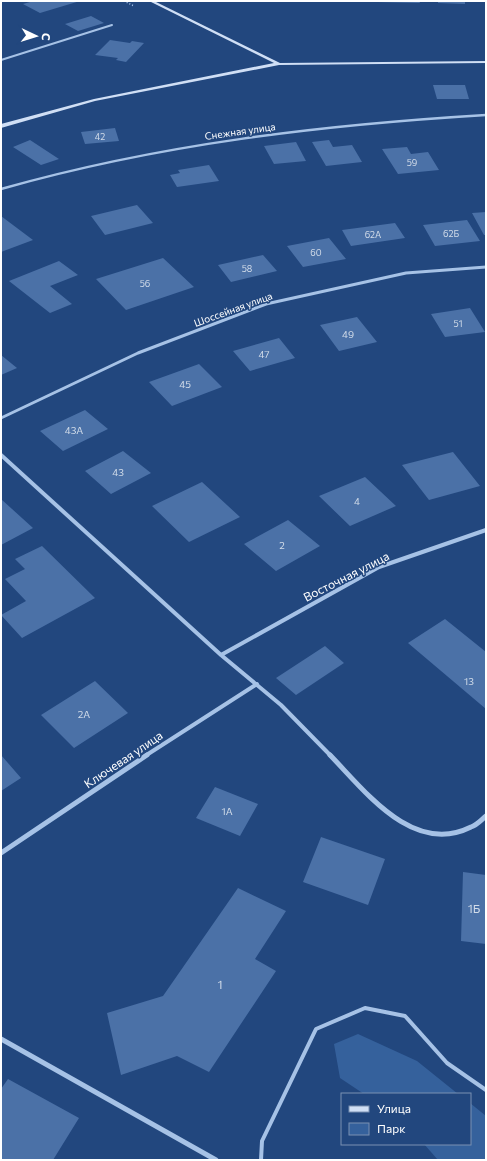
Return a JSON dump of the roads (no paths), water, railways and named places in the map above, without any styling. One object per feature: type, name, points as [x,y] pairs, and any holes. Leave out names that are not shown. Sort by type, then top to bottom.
[{"type":"main road","points":[[151,1],[279,64]]},
{"type":"main road","points":[[1,126],[94,100],[279,64],[486,62]]},
{"type":"street","name":"Снежная улица","points":[[1,189],[57,173],[109,161],[240,138],[387,121],[486,115]]},
{"type":"street","name":"Шоссейная улица","points":[[1,418],[138,353],[266,304],[406,273],[486,267]]},
{"type":"street","points":[[1,456],[221,655],[281,705],[382,809],[403,824],[428,833],[452,834],[472,827],[486,816]]},
{"type":"street","name":"Восточная улица","points":[[221,655],[379,567],[486,530]]},
{"type":"street","name":"Ключевая улица","points":[[1,852],[161,745],[257,684]]},
{"type":"street","points":[[1,1039],[216,1160]]},
{"type":"lane","points":[[1,60],[112,25]]},
{"type":"lane","points":[[261,1160],[262,1142],[316,1029],[365,1008],[405,1016],[447,1063],[486,1090]]}]
